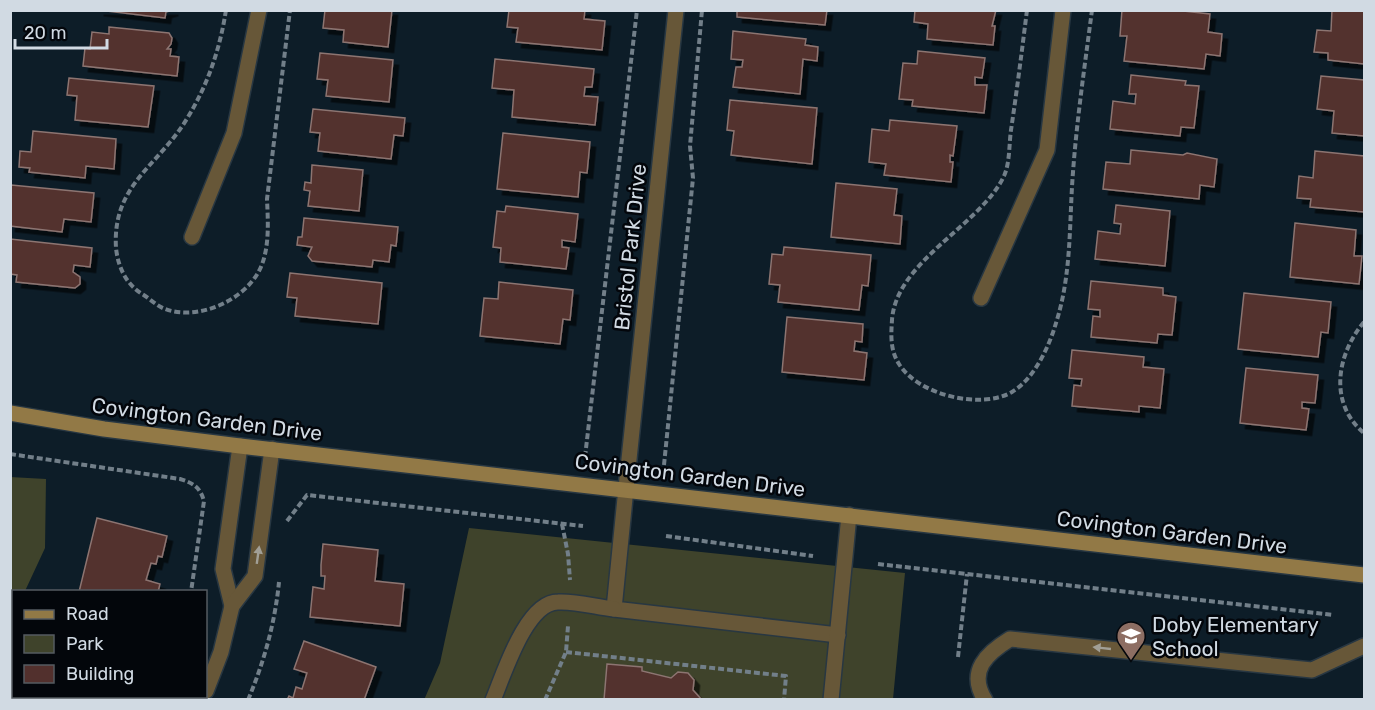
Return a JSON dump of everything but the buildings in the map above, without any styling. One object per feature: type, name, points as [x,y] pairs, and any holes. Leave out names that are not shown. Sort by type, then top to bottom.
[{"type":"street","points":[[192,237],[234,133],[259,10]]},
{"type":"street","name":"Bristol Park Drive","points":[[614,609],[676,10]]},
{"type":"street","points":[[981,298],[1047,150],[1063,10]]},
{"type":"street","name":"Covington Garden Drive","points":[[10,413],[104,429],[240,446],[626,488],[1365,575]]},
{"type":"street","points":[[232,606],[223,569],[240,446]]},
{"type":"street","points":[[207,688],[221,652],[232,606],[255,576],[272,449]]},
{"type":"street","points":[[831,699],[849,514]]},
{"type":"street","points":[[493,699],[521,635],[537,610],[556,601],[838,635]]},
{"type":"street","points":[[985,699],[980,692],[979,672],[987,653],[1010,639],[1312,670],[1364,644]]},
{"type":"path","points":[[585,457],[637,10]]},
{"type":"path","points":[[664,465],[693,178],[690,146],[702,10]]},
{"type":"path","points":[[1365,322],[1346,350],[1339,375],[1342,400],[1355,425],[1365,433]]},
{"type":"path","points":[[10,454],[180,479],[192,483],[201,490],[204,501],[191,590]]},
{"type":"path","points":[[286,529],[291,514],[307,495],[583,526]]},
{"type":"path","points":[[562,524],[568,554],[570,584]]},
{"type":"path","points":[[666,536],[813,556]]},
{"type":"path","points":[[878,564],[1334,615]]},
{"type":"path","points":[[958,662],[968,574]]},
{"type":"path","points":[[248,699],[260,672],[272,628],[279,581]]},
{"type":"path","points":[[545,699],[566,652],[569,619]]},
{"type":"path","points":[[566,652],[786,676],[784,699]]},
{"type":"green space","points":[[10,477],[46,479],[45,548],[25,590],[12,590],[11,616]]},
{"type":"green space","points":[[469,528],[905,573],[893,699],[424,700],[440,663]]},
{"type":"place","name":"Doby Elementary School","points":[[1131,662]]}]
